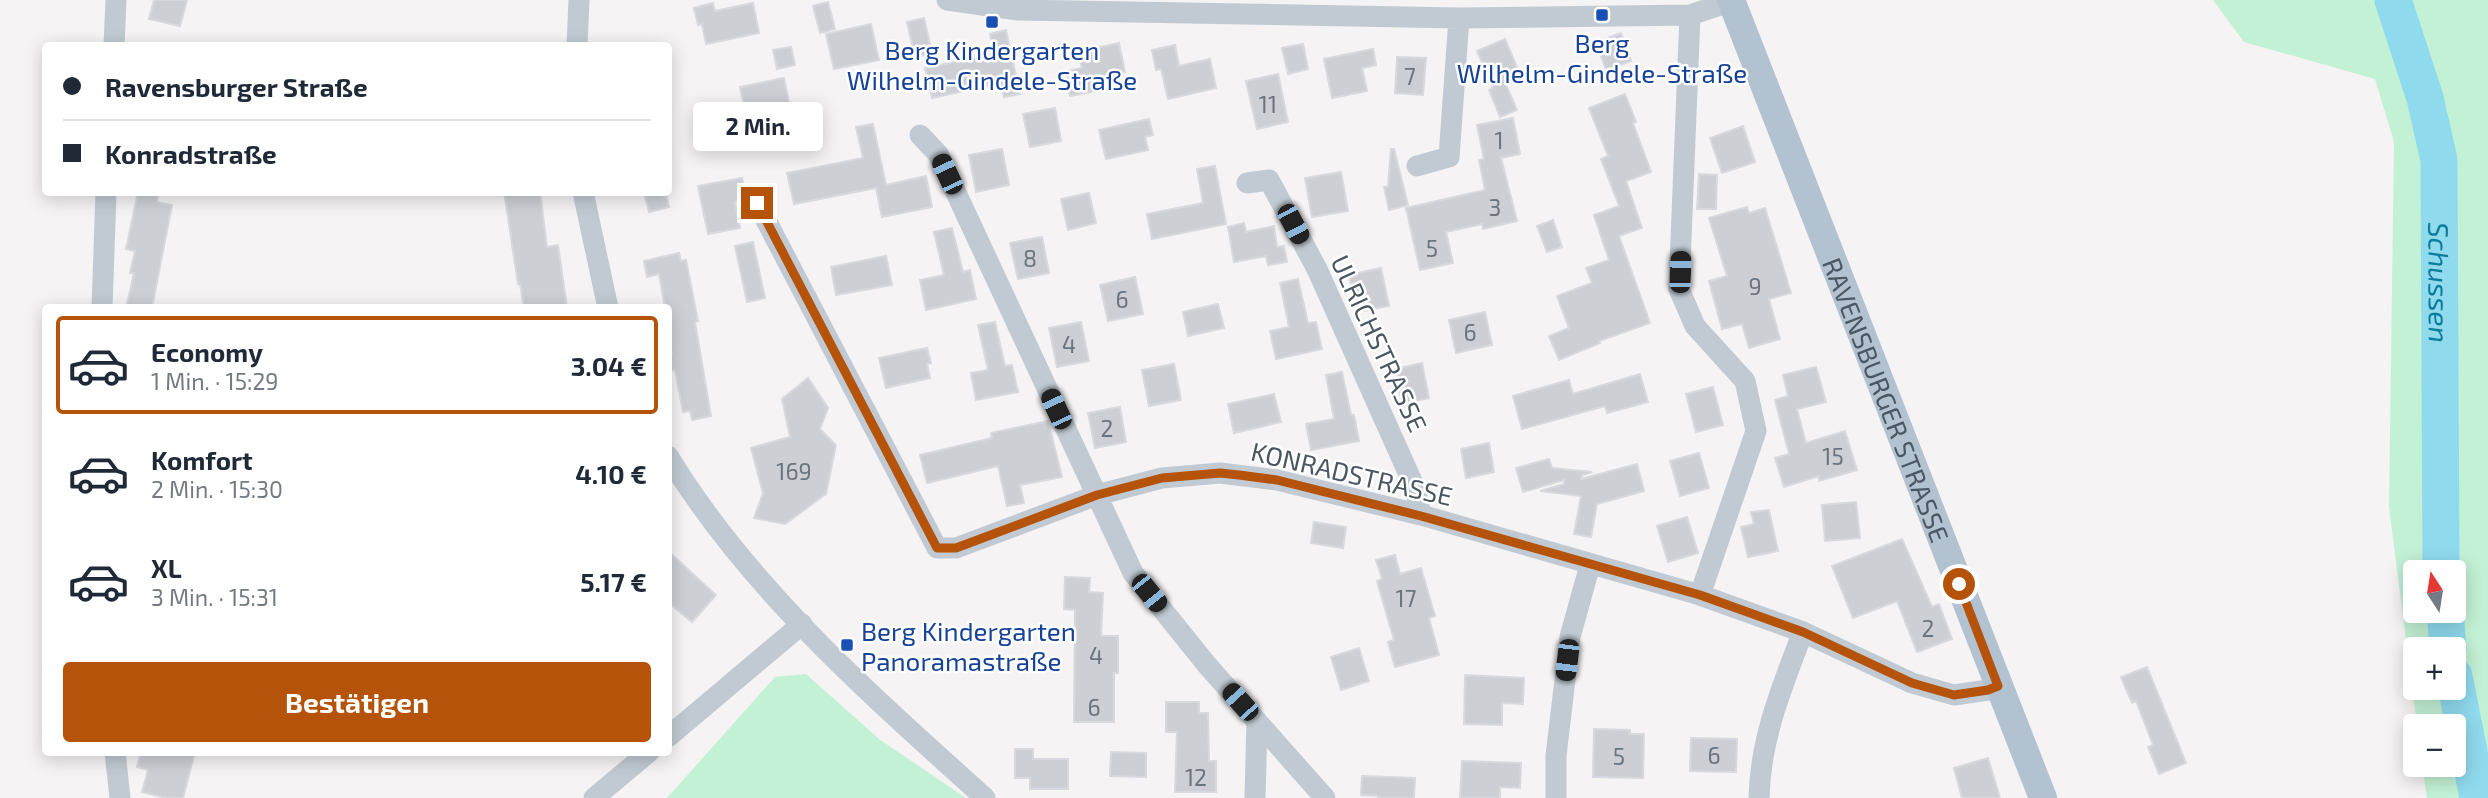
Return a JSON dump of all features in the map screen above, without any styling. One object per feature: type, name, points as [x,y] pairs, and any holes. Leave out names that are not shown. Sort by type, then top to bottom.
[{"type":"main road","name":"RAVENSBURGER STRASSE","points":[[1731,0],[2043,798]]},
{"type":"street","points":[[114,42],[116,0]]},
{"type":"street","points":[[577,42],[579,0]]},
{"type":"street","points":[[947,0],[1156,14],[1301,7],[1459,18],[1561,8],[1690,15],[1731,0]]},
{"type":"street","points":[[1690,15],[1679,289],[1695,326],[1745,381],[1756,431],[1700,595]]},
{"type":"street","points":[[1417,166],[1449,157],[1459,18]]},
{"type":"street","points":[[920,135],[938,154],[1133,573],[1208,666],[1325,798]]},
{"type":"street","name":"ULRICHSTRASSE","points":[[1247,183],[1269,180],[1317,269],[1415,488],[1421,516]]},
{"type":"street","points":[[102,304],[106,196]]},
{"type":"street","points":[[584,196],[607,304]]},
{"type":"street","name":"KONRADSTRASSE","points":[[757,203],[937,548],[956,548],[1097,495],[1162,478],[1220,473],[1277,480],[1421,516],[1700,595],[1803,632],[1912,683],[1954,695],[1998,686]]},
{"type":"street","points":[[672,462],[692,495],[757,576],[871,696],[985,798]]},
{"type":"street","points":[[1556,798],[1556,755],[1570,637],[1590,565]]},
{"type":"street","points":[[672,734],[802,624]]},
{"type":"street","points":[[1759,798],[1762,753],[1782,684],[1803,632]]},
{"type":"street","points":[[1255,798],[1257,721]]},
{"type":"street","points":[[115,756],[120,798]]},
{"type":"street","points":[[594,798],[644,756]]},
{"type":"green space","points":[[2213,0],[2488,0],[2488,798],[2427,798],[2424,777],[2466,777],[2466,714],[2415,714],[2414,700],[2466,700],[2466,637],[2406,637],[2404,623],[2466,623],[2466,560],[2403,560],[2403,616],[2389,507],[2394,142],[2375,79],[2244,42]]},
{"type":"green space","points":[[806,674],[879,739],[966,798],[667,798],[775,677]]},
{"type":"building","points":[[154,0],[187,0],[180,26],[149,19]]},
{"type":"building","points":[[828,2],[835,29],[820,33],[813,6]]},
{"type":"building","points":[[713,3],[715,11],[753,3],[759,33],[706,44],[702,24],[698,25],[694,8]]},
{"type":"building","points":[[924,18],[932,53],[915,57],[907,22]]},
{"type":"building","points":[[871,24],[879,60],[834,69],[826,34]]},
{"type":"building","points":[[1006,30],[1020,94],[1004,97],[1000,83],[932,98],[925,68],[994,54],[990,34]]},
{"type":"building","points":[[1621,33],[1631,61],[1606,70],[1596,42]]},
{"type":"building","points":[[1505,39],[1522,79],[1506,85],[1517,110],[1500,117],[1489,90],[1493,88],[1477,51]]},
{"type":"building","points":[[1119,43],[1125,72],[1098,77],[1101,90],[1070,96],[1066,71],[1082,68],[1078,52]]},
{"type":"building","points":[[1303,44],[1308,69],[1288,74],[1282,48]]},
{"type":"building","points":[[1175,45],[1179,66],[1210,59],[1216,88],[1168,99],[1161,69],[1156,70],[1152,50]]},
{"type":"building","points":[[791,47],[795,65],[777,69],[773,50]]},
{"type":"building","points":[[1373,49],[1376,65],[1362,68],[1367,91],[1332,98],[1324,59]]},
{"type":"building","points":[[1397,57],[1426,58],[1423,95],[1395,93]]},
{"type":"building","points":[[1278,74],[1288,122],[1257,129],[1246,81]]},
{"type":"building","points":[[784,78],[790,107],[746,116],[740,87]]},
{"type":"building","points":[[1625,94],[1651,172],[1626,181],[1642,228],[1619,236],[1650,323],[1599,341],[1600,343],[1559,360],[1549,336],[1569,328],[1557,296],[1592,283],[1586,268],[1609,260],[1594,215],[1619,206],[1601,159],[1608,156],[1589,108]]},
{"type":"building","points":[[1055,108],[1061,141],[1030,147],[1023,114]]},
{"type":"building","points":[[1513,118],[1520,154],[1501,158],[1517,221],[1483,229],[1482,224],[1446,232],[1453,263],[1420,270],[1406,208],[1485,190],[1479,160],[1484,159],[1477,125]]},
{"type":"building","points":[[1149,119],[1153,135],[1145,137],[1148,150],[1106,159],[1099,130]]},
{"type":"building","points":[[873,124],[886,185],[926,176],[932,207],[882,217],[876,188],[794,204],[787,173],[863,158],[856,127]]},
{"type":"building","points":[[1743,126],[1755,162],[1722,173],[1710,138]]},
{"type":"building","points":[[1002,149],[1009,185],[976,192],[969,155]]},
{"type":"building","points":[[1391,149],[1394,149],[1408,205],[1389,210],[1384,187],[1388,187]]},
{"type":"building","points":[[1215,166],[1226,224],[1152,239],[1147,214],[1203,203],[1197,169]]},
{"type":"building","points":[[1341,172],[1348,211],[1312,217],[1305,178]]},
{"type":"building","points":[[1699,174],[1717,175],[1716,209],[1697,209]]},
{"type":"building","points":[[742,178],[745,200],[735,202],[740,228],[708,234],[698,186]]},
{"type":"building","points":[[1089,193],[1096,223],[1068,230],[1061,199]]},
{"type":"building","points":[[137,196],[158,196],[157,202],[172,205],[153,304],[127,304],[134,273],[130,273],[135,251],[126,249]]},
{"type":"building","points":[[505,196],[541,196],[547,247],[558,245],[566,304],[523,304]]},
{"type":"building","points":[[645,196],[667,196],[669,207],[649,212]]},
{"type":"building","points":[[1747,207],[1749,213],[1765,208],[1791,293],[1769,299],[1780,339],[1749,348],[1742,324],[1722,329],[1709,281],[1727,276],[1709,218]]},
{"type":"building","points":[[1553,220],[1562,247],[1547,252],[1537,226]]},
{"type":"building","points":[[1244,223],[1246,232],[1274,226],[1277,247],[1284,246],[1287,262],[1268,265],[1266,256],[1234,262],[1228,227]]},
{"type":"building","points":[[952,228],[963,272],[970,270],[976,299],[926,310],[920,280],[944,275],[934,232]]},
{"type":"building","points":[[1042,237],[1049,273],[1018,279],[1010,243]]},
{"type":"building","points":[[753,242],[765,298],[747,302],[735,246]]},
{"type":"building","points":[[679,253],[681,261],[686,260],[698,321],[695,322],[711,416],[692,420],[690,411],[683,412],[675,370],[672,370],[672,304],[664,304],[659,274],[647,277],[644,261]]},
{"type":"building","points":[[886,256],[892,285],[836,295],[831,267]]},
{"type":"building","points":[[1381,268],[1389,306],[1357,312],[1349,275]]},
{"type":"building","points":[[1135,277],[1143,314],[1108,321],[1100,285]]},
{"type":"building","points":[[1298,279],[1308,323],[1316,322],[1322,349],[1276,359],[1270,331],[1289,327],[1280,283]]},
{"type":"building","points":[[1218,304],[1224,328],[1188,336],[1183,312]]},
{"type":"building","points":[[1485,312],[1492,345],[1456,353],[1449,320]]},
{"type":"building","points":[[995,322],[1005,366],[1012,365],[1018,392],[976,400],[971,373],[988,370],[978,325]]},
{"type":"building","points":[[1081,322],[1089,361],[1057,367],[1049,328]]},
{"type":"building","points":[[927,348],[931,363],[927,364],[930,378],[886,388],[879,358]]},
{"type":"building","points":[[1422,363],[1429,398],[1402,404],[1395,369]]},
{"type":"building","points":[[1174,364],[1181,400],[1149,406],[1142,370]]},
{"type":"building","points":[[1816,367],[1826,402],[1797,409],[1806,443],[1845,431],[1857,470],[1819,481],[1819,476],[1784,487],[1775,458],[1789,454],[1775,400],[1788,396],[1783,375]]},
{"type":"building","points":[[1342,372],[1359,441],[1311,450],[1306,424],[1334,419],[1326,375]]},
{"type":"building","points":[[1640,374],[1648,402],[1607,413],[1605,406],[1522,429],[1513,396],[1569,380],[1573,394]]},
{"type":"building","points":[[808,378],[828,408],[820,429],[836,445],[826,494],[785,524],[754,518],[763,493],[751,448],[790,437],[782,399]]},
{"type":"building","points":[[1713,387],[1723,425],[1696,432],[1686,394]]},
{"type":"building","points":[[1274,394],[1281,422],[1234,433],[1228,404]]},
{"type":"building","points":[[1120,407],[1126,442],[1095,448],[1088,413]]},
{"type":"building","points":[[1048,421],[1062,477],[1020,485],[1024,503],[1007,506],[998,466],[927,483],[920,455],[992,438],[991,433]]},
{"type":"building","points":[[1489,443],[1494,472],[1466,478],[1461,449]]},
{"type":"building","points":[[1699,453],[1709,488],[1680,496],[1670,461]]},
{"type":"building","points":[[1549,459],[1552,468],[1592,472],[1582,475],[1581,479],[1637,464],[1644,491],[1597,504],[1591,537],[1574,534],[1581,496],[1540,491],[1564,484],[1564,480],[1523,492],[1516,468]]},
{"type":"building","points":[[1856,502],[1860,538],[1825,541],[1822,505]]},
{"type":"building","points":[[1769,510],[1778,551],[1748,557],[1741,527],[1754,524],[1751,512]]},
{"type":"building","points":[[1687,517],[1698,553],[1668,562],[1657,526]]},
{"type":"building","points":[[1314,522],[1346,527],[1343,548],[1311,543]]},
{"type":"building","points":[[1902,539],[1932,607],[1939,604],[1952,639],[1917,652],[1897,601],[1853,618],[1832,566]]},
{"type":"building","points":[[672,555],[716,595],[692,622],[672,605]]},
{"type":"building","points":[[1395,555],[1400,574],[1421,568],[1435,616],[1429,618],[1439,655],[1395,667],[1388,642],[1394,640],[1377,581],[1382,579],[1376,560]]},
{"type":"building","points":[[1065,577],[1090,578],[1089,592],[1103,593],[1101,636],[1118,636],[1118,673],[1114,673],[1114,722],[1074,722],[1075,610],[1064,609]]},
{"type":"building","points":[[1359,648],[1369,681],[1341,690],[1331,657]]},
{"type":"building","points":[[2147,667],[2186,763],[2159,774],[2148,747],[2153,745],[2136,701],[2132,703],[2121,677]]},
{"type":"building","points":[[1465,675],[1524,678],[1523,704],[1502,703],[1502,725],[1464,724]]},
{"type":"building","points":[[1166,702],[1199,702],[1199,713],[1208,713],[1209,761],[1216,761],[1216,792],[1175,792],[1177,732],[1166,732]]},
{"type":"building","points":[[1594,729],[1630,730],[1630,734],[1644,734],[1643,778],[1593,777]]},
{"type":"building","points":[[1691,738],[1737,739],[1736,772],[1690,771]]},
{"type":"building","points":[[1015,749],[1033,749],[1033,759],[1068,759],[1068,789],[1030,789],[1030,778],[1015,778]]},
{"type":"building","points":[[1111,752],[1146,753],[1146,777],[1110,776]]},
{"type":"building","points":[[140,756],[194,756],[183,798],[166,798],[142,792],[148,770],[137,767]]},
{"type":"building","points":[[1988,758],[2000,798],[1962,798],[1954,768]]},
{"type":"building","points":[[1462,761],[1521,763],[1520,788],[1500,787],[1500,798],[1460,798]]},
{"type":"building","points":[[1362,776],[1415,778],[1414,798],[1361,795]]},
{"type":"waterway","name":"Schussen","points":[[2393,0],[2425,98],[2439,160],[2441,560]]},
{"type":"waterway","name":"Schussen","points":[[2446,623],[2447,637]]},
{"type":"waterway","name":"Schussen","points":[[2459,700],[2478,798]]},
{"type":"place","name":"Berg Wilhelm-Gindele-Straße","points":[[1602,15]]},
{"type":"place","name":"Berg Kindergarten Wilhelm-Gindele-Straße","points":[[992,22]]},
{"type":"place","name":"Berg Kindergarten Panoramastraße","points":[[847,645]]},
{"type":"route","points":[[757,203],[937,548],[956,548],[1097,495],[1162,478],[1220,473],[1277,480],[1421,516],[1700,595],[1803,632],[1912,683],[1954,695],[1998,686],[1959,584]]}]
